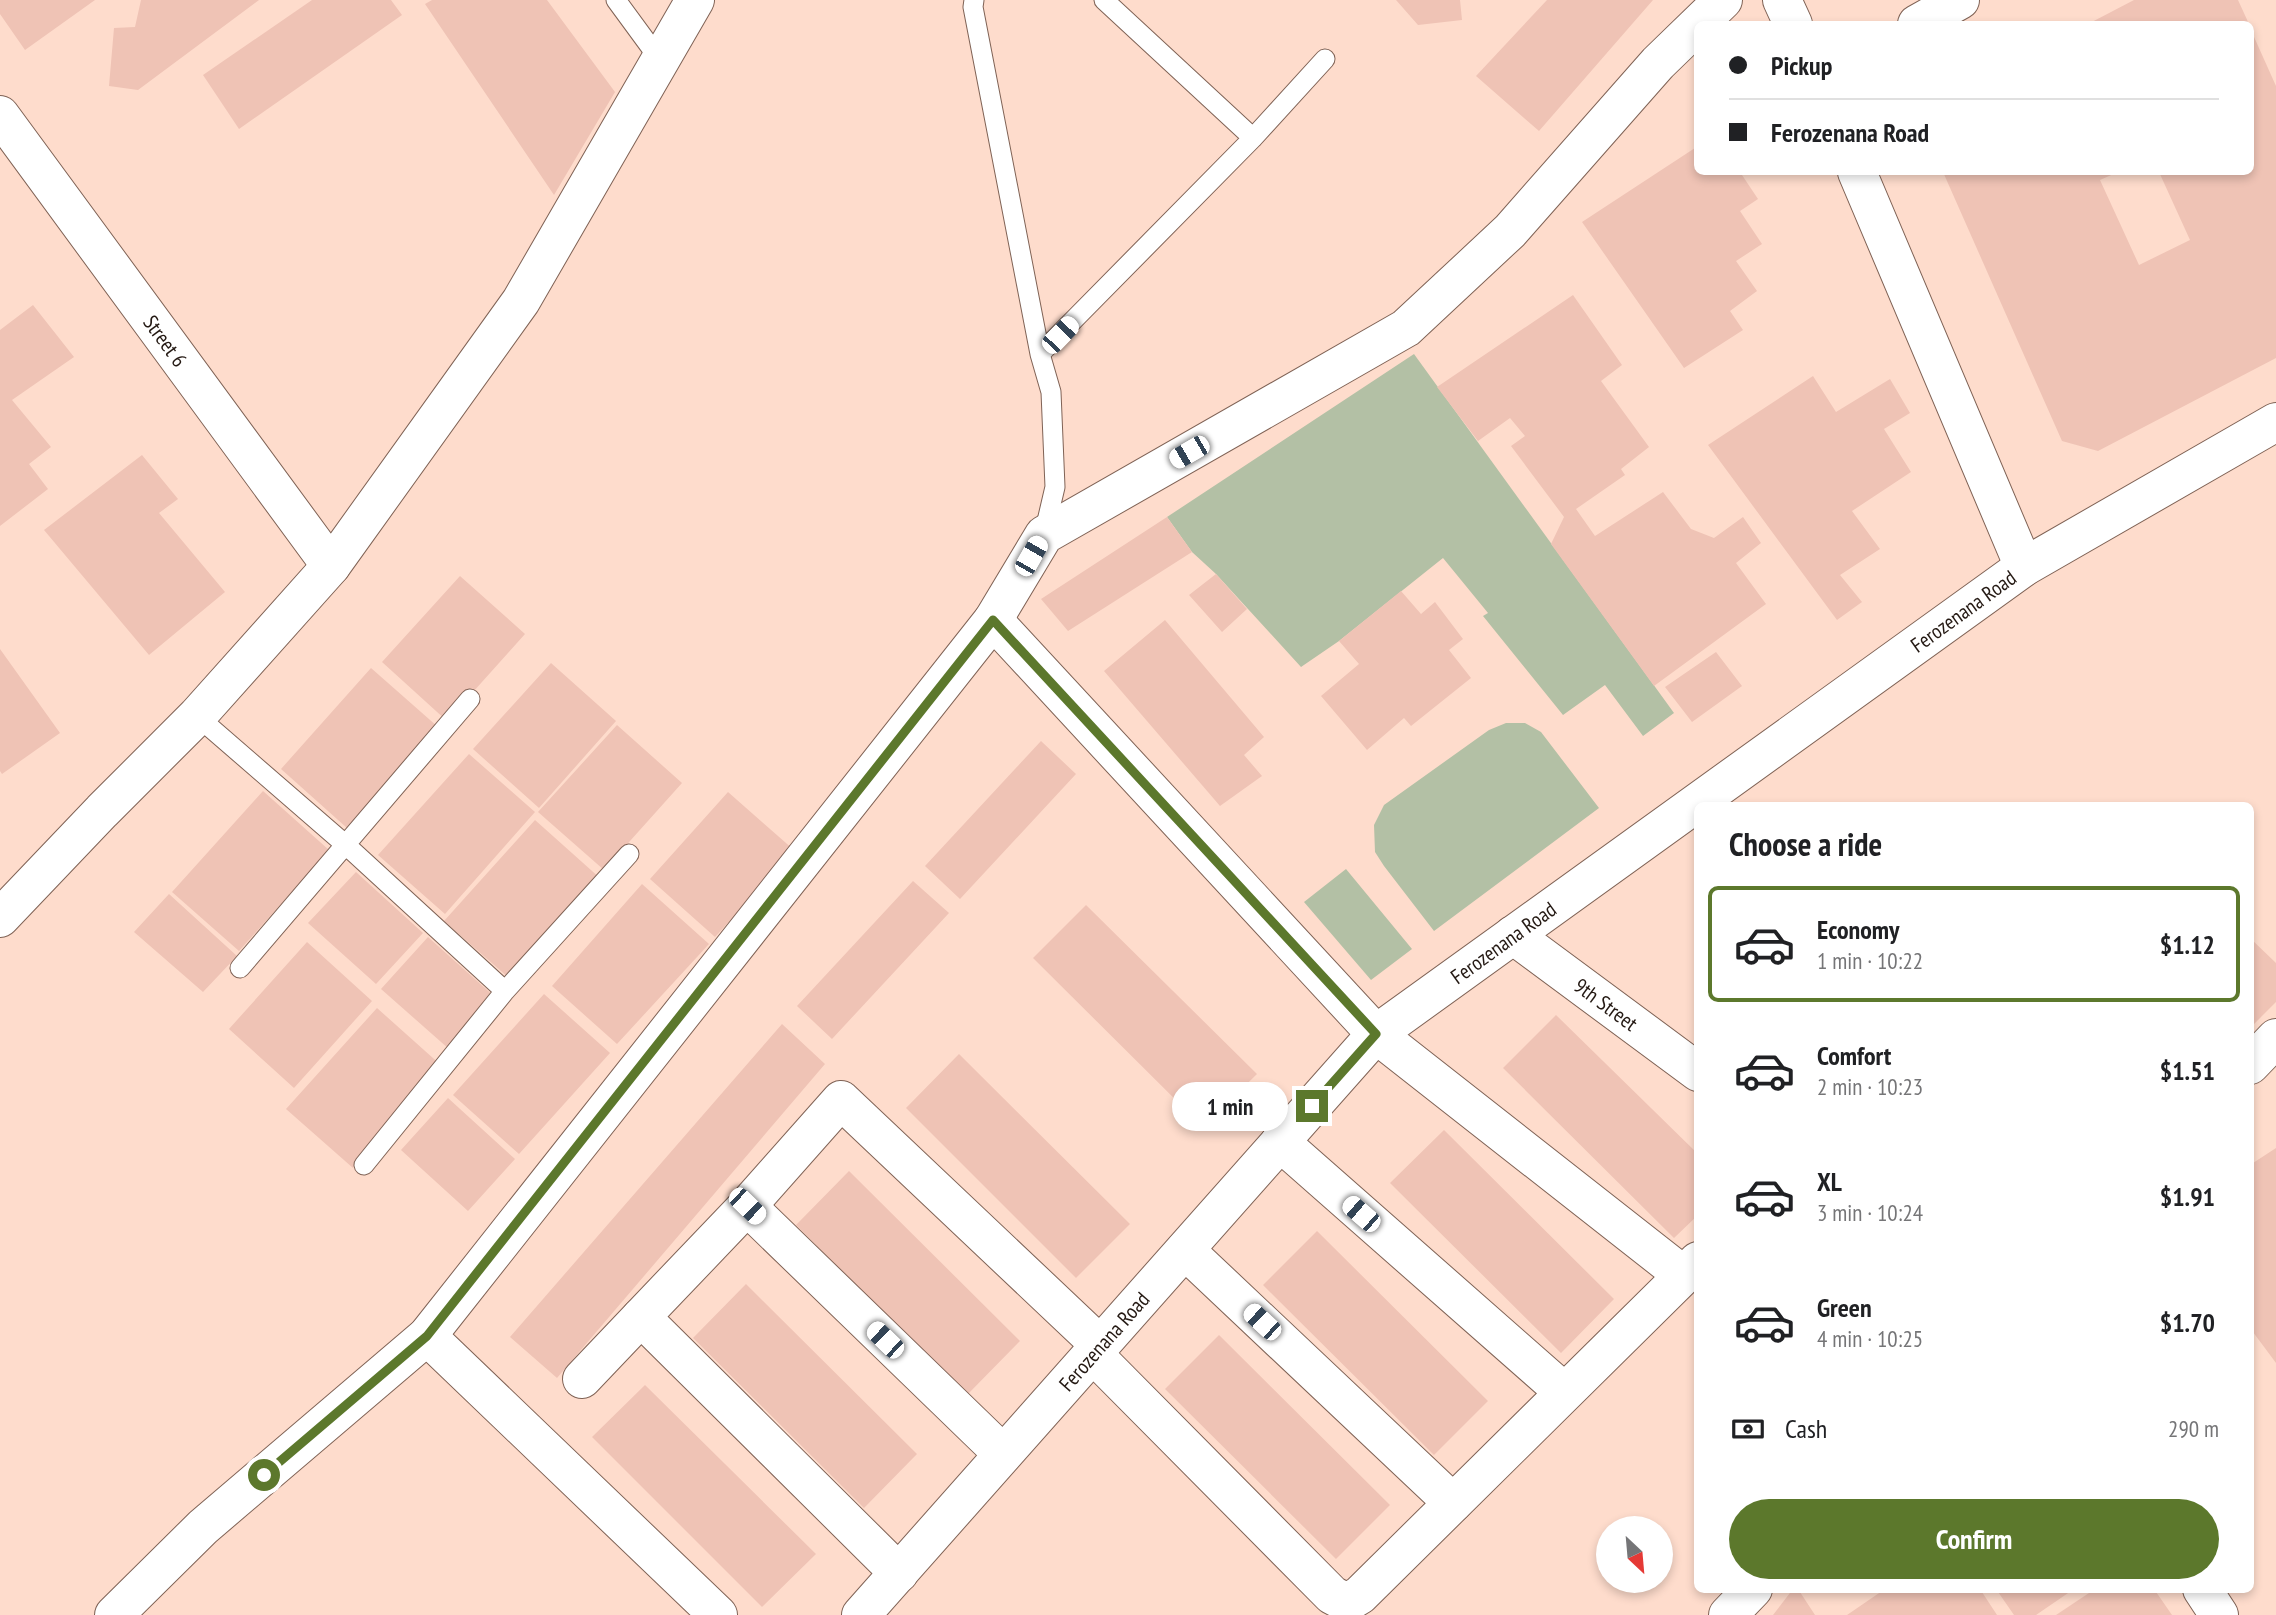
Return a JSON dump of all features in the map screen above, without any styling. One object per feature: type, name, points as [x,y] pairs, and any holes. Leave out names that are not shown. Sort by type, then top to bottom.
[{"type":"street","points":[[0,918],[197,716],[331,566],[520,301],[695,0]]},
{"type":"street","points":[[1701,21],[1723,0]]},
{"type":"street","points":[[1782,0],[1792,21]]},
{"type":"street","points":[[1922,21],[1960,0]]},
{"type":"street","points":[[114,1615],[203,1527],[427,1336],[993,620],[1044,535],[1406,328],[1510,231],[1658,63],[1694,28]]},
{"type":"street","name":"Street 6","points":[[0,115],[331,566]]},
{"type":"street","points":[[1858,175],[2024,567]]},
{"type":"street","name":"Ferozenana Road","points":[[1698,802],[2024,567],[2276,422]]},
{"type":"street","points":[[582,1379],[747,1206],[841,1100],[1096,1349],[1332,1595],[1347,1603],[1360,1595],[1690,1268],[1376,1034],[993,620]]},
{"type":"street","name":"Ferozenana Road","points":[[861,1615],[1376,1034],[1694,805]]},
{"type":"street","name":"9th Street","points":[[1513,935],[1694,1069]]},
{"type":"street","points":[[1280,1142],[1564,1392]]},
{"type":"street","points":[[747,1206],[1003,1454]]},
{"type":"street","points":[[1185,1250],[1453,1503]]},
{"type":"street","points":[[641,1317],[900,1573]]},
{"type":"street","points":[[427,1336],[718,1615]]},
{"type":"street","points":[[1728,1615],[1749,1593]]},
{"type":"street","points":[[2204,1593],[2218,1615]]},
{"type":"lane","points":[[616,0],[660,60]]},
{"type":"lane","points":[[974,0],[973,7],[1040,354],[1051,392],[1055,487],[1044,535]]},
{"type":"lane","points":[[1104,0],[1253,138]]},
{"type":"lane","points":[[1040,354],[1253,138],[1325,58]]},
{"type":"lane","points":[[240,968],[470,699]]},
{"type":"lane","points":[[197,716],[347,846],[505,991]]},
{"type":"lane","points":[[364,1165],[505,991],[629,854]]},
{"type":"green space","points":[[1414,354],[1674,713],[1643,736],[1605,685],[1563,715],[1483,616],[1488,613],[1443,558],[1339,641],[1301,667],[1216,574],[1192,552],[1167,517]]},
{"type":"green space","points":[[1506,723],[1525,723],[1541,732],[1599,808],[1434,931],[1375,852],[1374,825],[1384,805],[1489,730]]},
{"type":"green space","points":[[1346,869],[1412,949],[1371,980],[1304,902]]},
{"type":"building","points":[[0,0],[95,0],[25,50],[0,14]]},
{"type":"building","points":[[141,0],[259,0],[138,90],[109,86],[114,28],[135,27]]},
{"type":"building","points":[[312,0],[391,0],[402,15],[239,129],[203,75]]},
{"type":"building","points":[[432,0],[547,0],[615,92],[554,195],[425,4]]},
{"type":"building","points":[[1396,0],[1460,0],[1462,20],[1418,25]]},
{"type":"building","points":[[1547,0],[1653,0],[1539,131],[1476,76]]},
{"type":"building","points":[[2134,0],[2238,0],[2248,21],[2094,21]]},
{"type":"building","points":[[2254,37],[2276,86],[2276,358],[2098,451],[2062,441],[1944,175],[2111,175],[2100,180],[2139,265],[2190,240],[2160,175],[2254,175]]},
{"type":"building","points":[[1694,149],[1694,175],[1742,175],[1758,199],[1740,211],[1762,244],[1736,261],[1757,291],[1730,311],[1743,330],[1684,368],[1582,222]]},
{"type":"building","points":[[1573,295],[1622,365],[1601,381],[1649,447],[1621,469],[1625,475],[1576,509],[1595,536],[1663,492],[1691,529],[1714,538],[1743,517],[1761,543],[1736,563],[1766,604],[1654,686],[1551,544],[1564,517],[1511,446],[1525,436],[1510,418],[1478,441],[1437,387]]},
{"type":"building","points":[[33,305],[74,357],[12,400],[51,447],[29,464],[48,489],[0,526],[0,330]]},
{"type":"building","points":[[1813,376],[1836,412],[1890,379],[1910,413],[1884,429],[1911,472],[1852,511],[1880,549],[1840,575],[1862,602],[1837,620],[1708,445]]},
{"type":"building","points":[[142,455],[178,499],[159,513],[225,592],[149,655],[44,530]]},
{"type":"building","points":[[1167,517],[1192,552],[1068,631],[1041,599]]},
{"type":"building","points":[[1216,574],[1247,609],[1222,632],[1189,595]]},
{"type":"building","points":[[460,576],[525,634],[447,721],[382,662]]},
{"type":"building","points":[[1401,591],[1421,614],[1435,602],[1463,639],[1449,650],[1471,678],[1411,726],[1404,718],[1367,750],[1321,696],[1359,664],[1339,641]]},
{"type":"building","points":[[1165,620],[1264,737],[1244,755],[1262,776],[1220,806],[1104,671]]},
{"type":"building","points":[[0,649],[60,733],[2,774],[0,771]]},
{"type":"building","points":[[1716,652],[1742,686],[1692,722],[1665,687]]},
{"type":"building","points":[[551,663],[616,721],[539,808],[473,749]]},
{"type":"building","points":[[371,668],[438,727],[347,828],[281,769]]},
{"type":"building","points":[[617,725],[682,783],[604,870],[538,812]]},
{"type":"building","points":[[1041,741],[1076,774],[960,899],[925,866]]},
{"type":"building","points":[[469,754],[535,812],[445,914],[378,855]]},
{"type":"building","points":[[263,791],[329,850],[239,951],[172,892]]},
{"type":"building","points":[[728,792],[794,850],[715,937],[650,879]]},
{"type":"building","points":[[535,820],[601,879],[511,980],[444,921]]},
{"type":"building","points":[[356,872],[423,933],[376,984],[308,923]]},
{"type":"building","points":[[913,881],[949,913],[832,1039],[797,1006]]},
{"type":"building","points":[[642,884],[709,944],[617,1044],[552,986]]},
{"type":"building","points":[[169,894],[237,956],[203,992],[134,932]]},
{"type":"building","points":[[1086,905],[1257,1074],[1203,1127],[1033,958]]},
{"type":"building","points":[[428,937],[496,998],[449,1049],[381,989]]},
{"type":"building","points":[[307,942],[372,1001],[294,1088],[229,1029]]},
{"type":"building","points":[[2254,942],[2276,963],[2276,1002],[2254,1024]]},
{"type":"building","points":[[544,994],[610,1053],[519,1154],[453,1095]]},
{"type":"building","points":[[377,1008],[443,1067],[353,1168],[286,1109]]},
{"type":"building","points":[[1556,1015],[1694,1150],[1694,1219],[1674,1238],[1503,1068]]},
{"type":"building","points":[[782,1024],[825,1064],[557,1378],[510,1337]]},
{"type":"building","points":[[959,1054],[1130,1224],[1076,1278],[906,1108]]},
{"type":"building","points":[[448,1098],[515,1159],[468,1211],[401,1150]]},
{"type":"building","points":[[1444,1130],[1614,1299],[1561,1353],[1390,1183]]},
{"type":"building","points":[[2276,1148],[2276,1363],[2254,1333],[2254,1162]]},
{"type":"building","points":[[849,1171],[1020,1341],[967,1395],[796,1225]]},
{"type":"building","points":[[1317,1231],[1488,1401],[1434,1455],[1263,1285]]},
{"type":"building","points":[[746,1284],[917,1454],[864,1508],[693,1338]]},
{"type":"building","points":[[1219,1335],[1390,1505],[1336,1559],[1165,1389]]},
{"type":"building","points":[[645,1385],[816,1554],[762,1607],[592,1437]]},
{"type":"building","points":[[1790,1593],[1801,1593],[1815,1615],[1773,1615]]},
{"type":"building","points":[[1879,1593],[1983,1593],[1997,1615],[1847,1615]]},
{"type":"building","points":[[1999,1593],[2068,1593],[2036,1615],[2014,1615]]},
{"type":"building","points":[[2089,1593],[2157,1593],[2172,1615],[2056,1615]]},
{"type":"route","points":[[264,1475],[427,1336],[993,620],[1376,1034],[1312,1106]]}]
